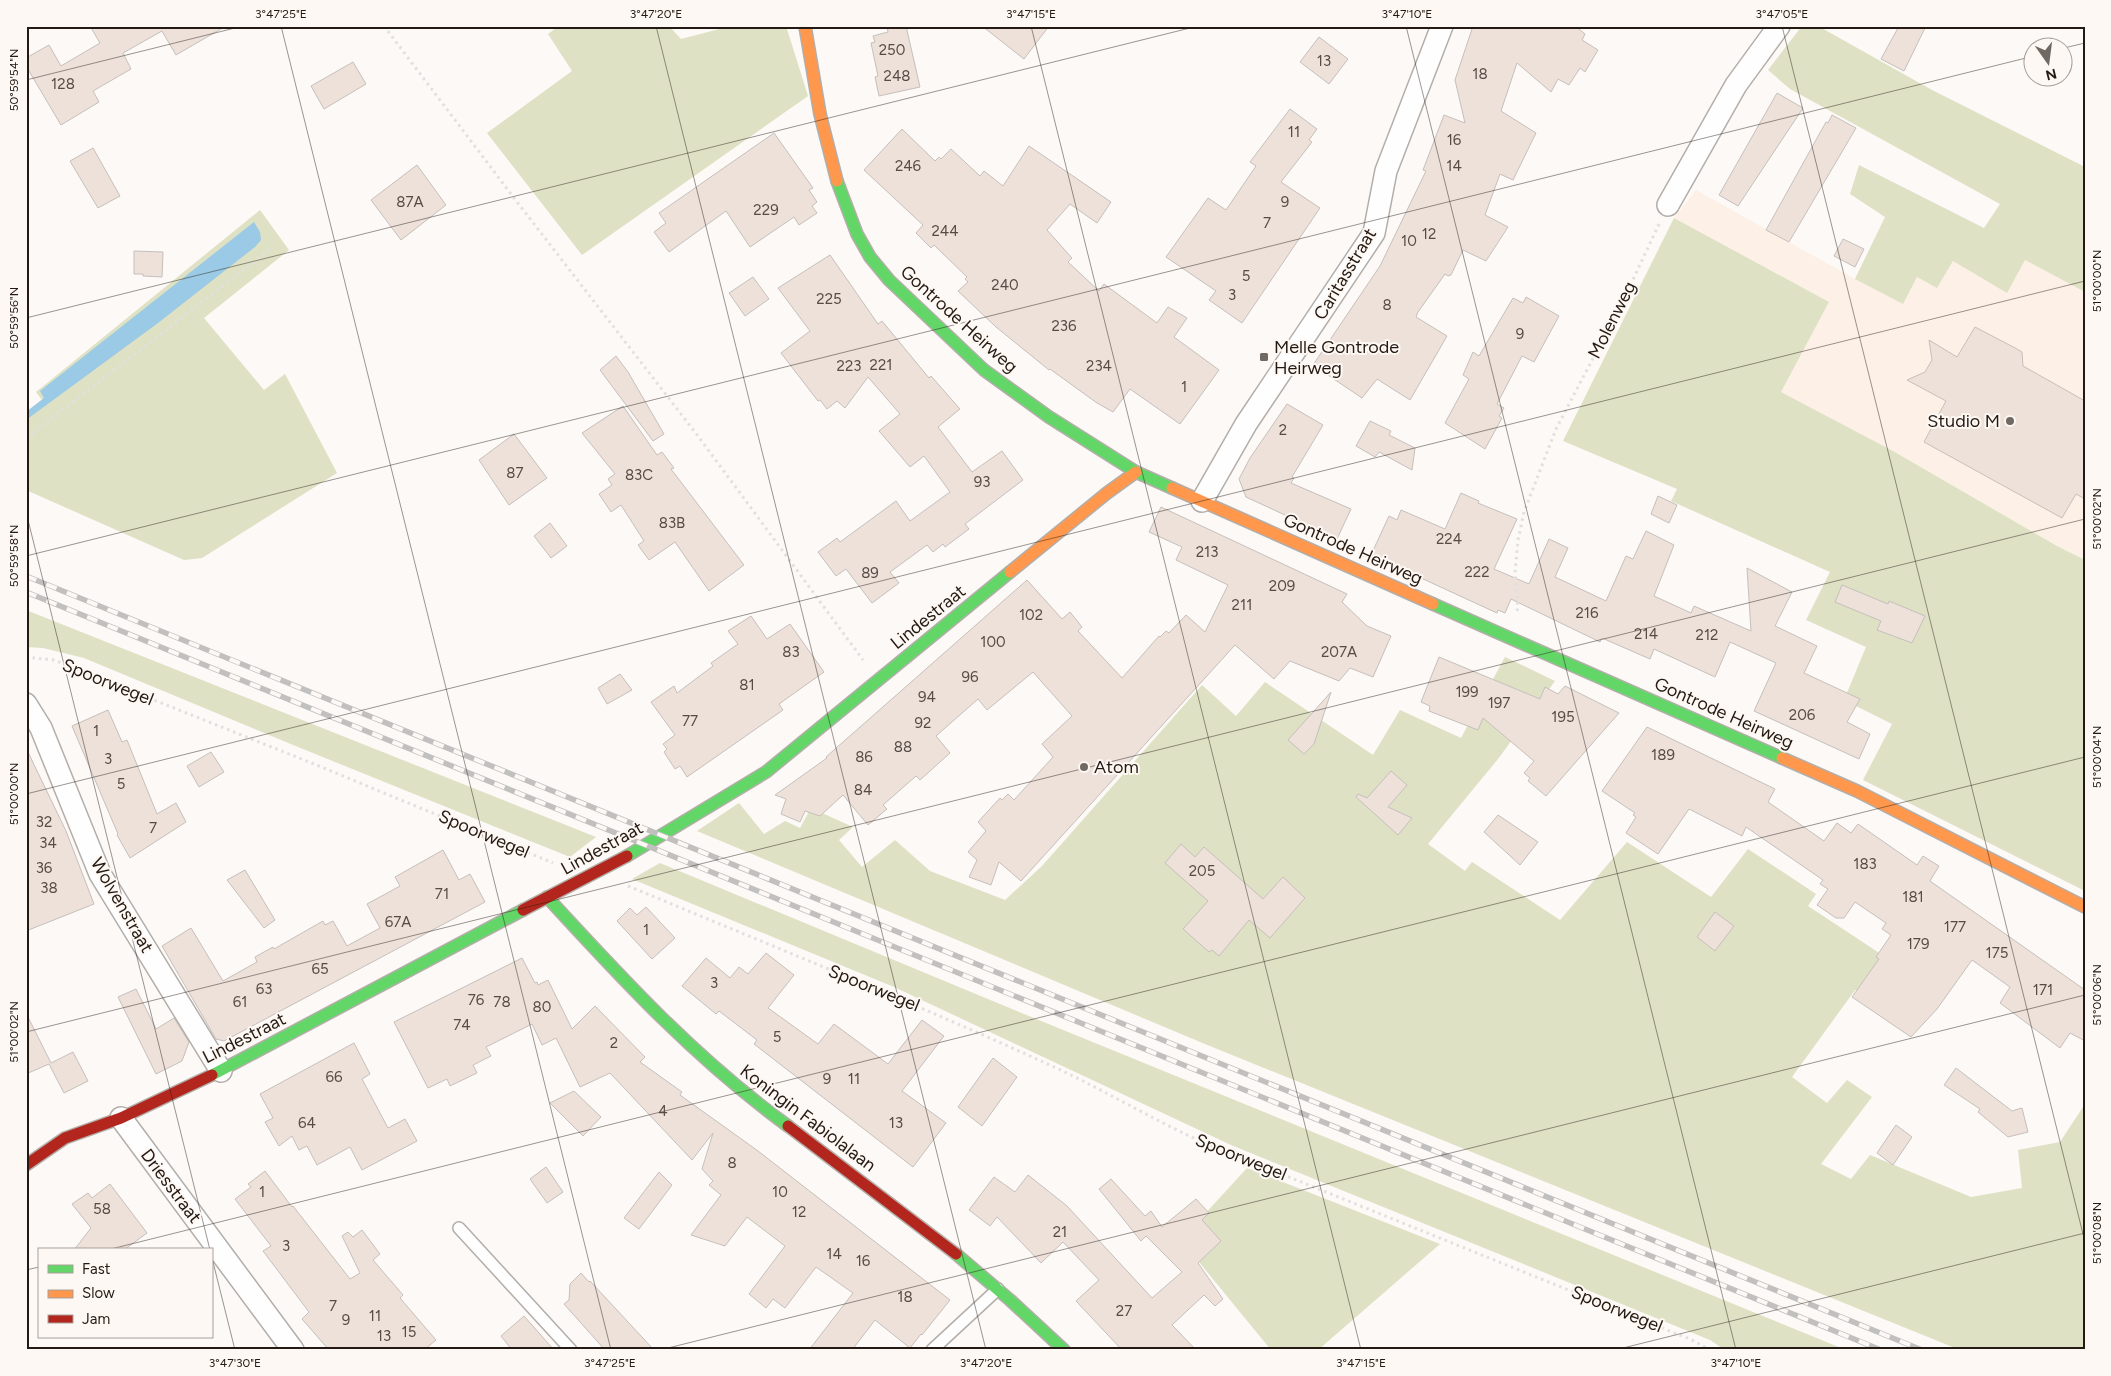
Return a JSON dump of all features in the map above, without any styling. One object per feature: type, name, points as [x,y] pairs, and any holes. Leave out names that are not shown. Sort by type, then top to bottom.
[{"type":"street","name":"Gontrode Heirweg","points":[[805,26],[820,114],[836,177],[857,234],[870,257],[889,280],[984,370],[1049,417],[1136,472],[1857,791],[2085,908]]},
{"type":"street","name":"Caritasstraat","points":[[1202,501],[1246,424],[1374,233],[1386,171],[1442,26]]},
{"type":"street","points":[[1668,206],[1736,85],[1779,26]]},
{"type":"street","name":"Lindestraat","points":[[26,1164],[65,1138],[120,1118],[221,1071],[588,877],[638,850],[766,772],[1107,493],[1136,472]]},
{"type":"street","name":"Wolvenstraat","points":[[26,704],[42,728],[100,874],[221,1071]]},
{"type":"street","name":"Koningin Fabiolalaan","points":[[547,897],[651,1011],[742,1091],[838,1162],[998,1289],[1021,1308],[1064,1350]]},
{"type":"street","name":"Driesstraat","points":[[120,1118],[293,1350]]},
{"type":"lane","points":[[459,1228],[571,1350]]},
{"type":"lane","points":[[932,1350],[998,1289]]},
{"type":"path","points":[[384,26],[698,436],[878,680]]},
{"type":"path","name":"Molenweg","points":[[1506,636],[1518,608],[1515,573],[1518,540],[1524,512],[1556,429],[1624,299],[1668,206]]},
{"type":"path","points":[[26,438],[272,248]]},
{"type":"path","name":"Spoorwegel","points":[[26,657],[54,660],[314,764],[566,870],[588,877],[621,883],[941,1016],[1055,1067],[1169,1127],[1200,1141],[1692,1340],[1710,1350]]},
{"type":"shaded area","points":[[1696,190],[1855,279],[1869,250],[1937,288],[1953,261],[2025,260],[2085,292],[2085,560],[2057,546],[1893,451],[1781,392],[1829,302],[1674,218]]},
{"type":"green space","points":[[559,26],[669,26],[681,39],[731,26],[786,26],[808,96],[582,255],[487,133],[572,71],[548,34]]},
{"type":"green space","points":[[1802,26],[1818,26],[1932,90],[2085,167],[2085,292],[2025,260],[2007,293],[1953,261],[1937,288],[1917,277],[1903,304],[1855,279],[1885,217],[1850,194],[1859,165],[1984,228],[2000,204],[1790,89],[1768,70]]},
{"type":"green space","points":[[260,210],[289,250],[204,318],[264,390],[285,374],[337,473],[202,558],[184,560],[26,490],[26,412],[42,400],[36,392]]},
{"type":"green space","points":[[1674,218],[1829,302],[1781,392],[1893,451],[2057,546],[2085,560],[2085,891],[1863,780],[1892,724],[1844,700],[1866,647],[1806,620],[1830,572],[1671,501],[1677,489],[1563,441]]},
{"type":"green space","points":[[26,610],[596,837],[570,857],[84,658],[43,648],[26,647]]},
{"type":"green space","points":[[1505,657],[1555,681],[1498,759],[1428,844],[1465,871],[1472,862],[1560,920],[1627,842],[1711,897],[1748,849],[1816,894],[1808,906],[1896,964],[1873,990],[1855,990],[1792,1077],[1827,1103],[1847,1080],[1872,1097],[1821,1164],[1851,1179],[1870,1155],[1971,1197],[2022,1188],[2018,1150],[2060,1142],[2085,1104],[2085,1350],[1960,1350],[1205,1044],[697,831],[739,803],[764,834],[785,821],[800,828],[811,808],[853,827],[839,840],[862,867],[895,840],[930,871],[1005,900],[1042,866],[1202,685],[1236,716],[1265,682],[1373,755],[1400,710],[1461,738]]},
{"type":"green space","points":[[660,863],[1846,1350],[1725,1350],[1710,1340],[1231,1145],[894,987],[632,879]]},
{"type":"green space","points":[[1247,1168],[1440,1244],[1318,1350],[1271,1350],[1181,1240]]},
{"type":"water","points":[[254,222],[260,232],[261,240],[255,247],[158,323],[26,420],[26,412],[44,398],[40,391]]},
{"type":"building","points":[[90,26],[226,26],[176,55],[162,31],[123,53],[131,69],[93,91],[99,102],[61,125],[26,66],[26,58],[49,45],[61,66],[100,43]]},
{"type":"building","points":[[887,26],[906,26],[920,87],[879,96],[875,77],[878,76],[871,43],[875,42],[873,36],[888,32]]},
{"type":"building","points":[[982,26],[1049,26],[1024,59]]},
{"type":"building","points":[[1473,26],[1575,26],[1585,34],[1582,40],[1598,50],[1585,72],[1580,68],[1569,85],[1558,79],[1551,92],[1517,63],[1501,111],[1536,133],[1513,180],[1500,174],[1485,215],[1508,227],[1486,261],[1463,250],[1451,275],[1445,274],[1418,312],[1416,317],[1447,336],[1410,400],[1377,379],[1362,398],[1313,365],[1380,266],[1426,171],[1423,170],[1444,115],[1465,123],[1455,80]]},
{"type":"building","points":[[1899,26],[1926,26],[1904,71],[1881,59]]},
{"type":"building","points":[[1319,37],[1348,59],[1329,84],[1300,62]]},
{"type":"building","points":[[353,62],[366,84],[324,109],[311,86]]},
{"type":"building","points":[[1777,93],[1803,108],[1738,206],[1719,195]]},
{"type":"building","points":[[1290,109],[1317,129],[1309,140],[1312,142],[1281,182],[1320,208],[1242,323],[1209,300],[1216,291],[1166,257],[1208,198],[1226,210],[1256,166],[1250,162]]},
{"type":"building","points":[[1832,115],[1856,128],[1789,242],[1766,230],[1826,122],[1828,123]]},
{"type":"building","points":[[902,129],[935,161],[939,157],[941,159],[951,149],[980,176],[984,171],[1003,186],[1029,146],[1111,202],[1097,223],[1070,204],[1047,230],[1072,258],[1068,262],[1099,291],[1104,284],[1157,323],[1168,307],[1187,318],[1174,337],[1219,370],[1180,424],[1130,389],[1113,412],[1097,403],[1049,370],[996,327],[958,291],[968,282],[965,279],[967,277],[934,245],[931,248],[916,233],[923,225],[864,170]]},
{"type":"building","points":[[774,133],[813,188],[809,190],[817,202],[812,206],[817,213],[799,225],[794,217],[750,247],[726,211],[669,252],[654,232],[666,223],[659,213]]},
{"type":"building","points":[[93,148],[120,196],[98,208],[70,161]]},
{"type":"building","points":[[417,165],[446,205],[401,240],[371,200]]},
{"type":"building","points":[[1843,239],[1864,249],[1855,267],[1834,256]]},
{"type":"building","points":[[134,251],[163,252],[162,277],[134,274]]},
{"type":"building","points":[[830,255],[878,324],[882,321],[929,378],[931,376],[960,409],[938,427],[972,472],[1002,451],[1023,480],[965,524],[969,529],[945,547],[943,544],[933,552],[927,545],[890,572],[899,583],[872,603],[846,569],[836,576],[818,552],[837,538],[840,542],[896,501],[910,521],[950,492],[924,456],[910,467],[879,431],[900,414],[868,377],[845,408],[837,401],[827,409],[820,400],[818,401],[781,353],[810,331],[778,288]]},
{"type":"building","points":[[753,277],[769,299],[745,316],[729,293]]},
{"type":"building","points":[[1526,297],[1559,316],[1534,362],[1522,356],[1497,404],[1504,408],[1499,416],[1502,418],[1485,449],[1445,423],[1469,379],[1463,375],[1473,352],[1479,356],[1513,298],[1523,303]]},
{"type":"building","name":"Studio M","points":[[1975,327],[2022,352],[2023,366],[2085,401],[2085,499],[2076,494],[2062,518],[1924,442],[1946,401],[1907,380],[1925,372],[1932,360],[1929,340],[1957,357]]},
{"type":"building","points":[[616,356],[628,372],[664,434],[653,441],[600,370]]},
{"type":"building","points":[[1287,404],[1323,425],[1292,477],[1294,478],[1291,483],[1351,509],[1337,539],[1246,497],[1239,479],[1250,458]]},
{"type":"building","points":[[623,406],[657,455],[662,452],[674,468],[671,469],[744,565],[709,591],[675,542],[649,560],[638,545],[644,541],[621,505],[611,512],[599,494],[612,485],[608,479],[615,474],[582,433]]},
{"type":"building","points":[[1370,421],[1391,431],[1389,435],[1415,448],[1412,470],[1379,452],[1375,457],[1356,446]]},
{"type":"building","points":[[514,434],[547,478],[509,505],[479,460]]},
{"type":"building","points":[[1461,493],[1479,501],[1478,503],[1517,519],[1494,569],[1529,584],[1549,539],[1568,548],[1555,577],[1606,601],[1626,556],[1633,559],[1646,531],[1674,545],[1654,596],[1691,613],[1694,606],[1751,631],[1747,568],[1792,592],[1775,626],[1817,646],[1804,673],[1860,699],[1847,722],[1870,734],[1859,759],[1754,711],[1776,663],[1730,642],[1715,677],[1654,649],[1650,659],[1602,638],[1600,642],[1511,599],[1505,613],[1498,610],[1497,613],[1371,555],[1389,516],[1397,520],[1401,510],[1445,529]]},
{"type":"building","points":[[1658,496],[1677,505],[1669,523],[1651,514]]},
{"type":"building","points":[[1161,507],[1347,594],[1342,602],[1367,626],[1391,636],[1373,677],[1350,668],[1339,681],[1290,661],[1274,679],[1235,645],[1021,881],[999,862],[991,885],[969,877],[977,860],[968,852],[986,831],[978,822],[1000,798],[1002,800],[1008,794],[1014,800],[1053,757],[1042,744],[1072,716],[1033,672],[987,710],[978,699],[936,736],[950,753],[920,780],[916,776],[883,805],[887,809],[868,825],[843,795],[820,816],[805,811],[800,822],[781,814],[786,799],[775,795],[827,758],[1027,580],[1062,619],[1070,612],[1082,627],[1078,631],[1122,678],[1159,636],[1166,631],[1169,633],[1186,615],[1205,632],[1228,585],[1176,560],[1182,547],[1149,532]]},
{"type":"building","points":[[550,523],[567,546],[551,558],[534,536]]},
{"type":"building","points":[[1842,585],[1888,604],[1889,601],[1925,616],[1912,643],[1877,630],[1881,621],[1835,602]]},
{"type":"building","points":[[751,616],[767,639],[790,624],[824,672],[779,704],[783,710],[687,777],[680,766],[675,769],[664,752],[667,749],[663,744],[675,735],[651,702],[674,686],[677,693],[713,666],[711,663],[738,644],[728,631]]},
{"type":"building","points":[[1439,657],[1540,699],[1545,687],[1558,694],[1565,686],[1619,713],[1546,796],[1528,781],[1530,778],[1524,773],[1534,761],[1483,718],[1478,730],[1429,711],[1430,706],[1421,702]]},
{"type":"building","points":[[620,674],[632,690],[607,704],[598,688]]},
{"type":"building","points":[[1331,692],[1314,744],[1304,754],[1288,740]]},
{"type":"building","points":[[108,710],[122,742],[127,740],[157,814],[176,803],[186,822],[130,858],[117,835],[72,726]]},
{"type":"building","points":[[1647,727],[1775,789],[1768,802],[1824,841],[1837,823],[1851,833],[1858,824],[1917,865],[1923,856],[1939,866],[1930,881],[2085,990],[2085,1041],[2070,1033],[2060,1048],[2000,1003],[2010,987],[1972,960],[1937,1009],[1911,1037],[1852,997],[1879,959],[1876,957],[1891,935],[1882,929],[1886,923],[1855,902],[1844,918],[1836,918],[1817,905],[1828,889],[1820,884],[1823,880],[1746,827],[1742,836],[1689,809],[1658,854],[1626,833],[1636,817],[1633,815],[1635,813],[1602,791]]},
{"type":"building","points":[[26,748],[66,831],[94,904],[26,931]]},
{"type":"building","points":[[211,752],[224,772],[199,787],[187,766]]},
{"type":"building","points":[[1391,771],[1407,785],[1388,807],[1412,818],[1398,835],[1356,797],[1358,794],[1367,798]]},
{"type":"building","points":[[1498,815],[1538,842],[1520,865],[1484,832]]},
{"type":"building","points":[[1181,844],[1195,857],[1204,847],[1263,899],[1283,877],[1305,898],[1270,938],[1249,920],[1219,956],[1212,950],[1209,952],[1183,929],[1208,901],[1165,863]]},
{"type":"building","points":[[443,850],[459,880],[470,874],[485,902],[224,1041],[216,1039],[162,946],[191,928],[223,981],[257,962],[255,957],[273,947],[274,949],[323,921],[325,925],[333,921],[347,946],[380,928],[367,904],[400,886],[395,877]]},
{"type":"building","points":[[245,870],[275,920],[264,928],[227,880]]},
{"type":"building","points":[[646,907],[675,938],[652,959],[617,921],[630,908],[637,915]]},
{"type":"building","points":[[1715,912],[1734,926],[1715,951],[1697,937]]},
{"type":"building","points":[[766,953],[794,975],[768,1008],[818,1044],[834,1024],[888,1064],[922,1020],[944,1036],[902,1091],[946,1123],[913,1167],[754,1044],[757,1040],[719,1011],[716,1014],[682,986],[706,958],[730,978],[739,967],[748,974]]},
{"type":"building","points":[[522,958],[535,983],[537,982],[538,985],[548,980],[572,1029],[595,1006],[645,1057],[640,1062],[682,1092],[680,1095],[758,1151],[950,1300],[910,1348],[875,1320],[852,1350],[809,1350],[853,1293],[816,1267],[785,1308],[773,1299],[766,1308],[749,1294],[785,1246],[747,1217],[725,1246],[691,1235],[721,1195],[709,1185],[713,1181],[702,1169],[713,1133],[692,1160],[610,1073],[580,1087],[556,1038],[542,1045],[532,1024],[486,1047],[491,1056],[473,1065],[477,1073],[450,1086],[447,1079],[428,1088],[394,1022]]},
{"type":"building","points":[[136,989],[156,1029],[174,1018],[189,1042],[182,1061],[156,1074],[118,997]]},
{"type":"building","points":[[26,1013],[51,1063],[73,1052],[88,1081],[64,1093],[49,1064],[26,1074]]},
{"type":"building","points":[[354,1043],[370,1074],[362,1079],[388,1128],[405,1119],[417,1141],[362,1170],[350,1147],[317,1165],[307,1146],[299,1150],[292,1136],[279,1146],[265,1122],[273,1118],[260,1094]]},
{"type":"building","points":[[993,1058],[1017,1077],[982,1126],[958,1107]]},
{"type":"building","points":[[1956,1068],[2012,1111],[2022,1108],[2028,1132],[2008,1137],[1978,1112],[1980,1109],[1944,1085]]},
{"type":"building","points":[[574,1091],[601,1117],[583,1136],[550,1103]]},
{"type":"building","points":[[1896,1125],[1912,1137],[1893,1165],[1877,1153]]},
{"type":"building","points":[[546,1167],[563,1192],[547,1203],[530,1179]]},
{"type":"building","points":[[265,1171],[350,1279],[360,1273],[342,1236],[348,1232],[353,1237],[362,1230],[380,1254],[373,1260],[403,1295],[400,1298],[436,1340],[424,1350],[329,1350],[302,1319],[309,1312],[263,1251],[271,1246],[235,1199],[251,1187],[248,1184]]},
{"type":"building","points":[[659,1172],[672,1185],[639,1229],[624,1218]]},
{"type":"building","points":[[1028,1175],[1067,1206],[1152,1298],[1182,1272],[1146,1236],[1141,1241],[1099,1189],[1111,1179],[1145,1216],[1151,1211],[1162,1227],[1196,1199],[1209,1213],[1202,1220],[1221,1241],[1198,1263],[1223,1299],[1215,1306],[1204,1295],[1172,1325],[1196,1350],[1122,1350],[1076,1301],[1099,1280],[1063,1242],[1041,1263],[997,1217],[990,1226],[969,1210],[994,1177],[1015,1192]]},
{"type":"building","points":[[110,1184],[147,1233],[127,1248],[76,1248],[91,1228],[72,1204],[88,1193],[92,1198]]},
{"type":"building","points":[[581,1273],[654,1350],[605,1350],[564,1304],[569,1300],[570,1284]]},
{"type":"building","points":[[524,1316],[554,1350],[512,1350],[501,1336]]},
{"type":"railway","points":[[26,576],[1922,1350]]},
{"type":"railway","points":[[26,592],[1881,1350]]},
{"type":"traffic: fast","points":[[837,181],[857,234],[870,257],[889,280],[984,370],[1049,417],[1136,472],[1172,488]]},
{"type":"traffic: fast","points":[[627,856],[766,772],[1010,572]]},
{"type":"traffic: fast","points":[[1433,604],[1782,758]]},
{"type":"traffic: fast","points":[[547,897],[662,1018],[722,1074],[788,1126]]},
{"type":"traffic: fast","points":[[212,1075],[523,910]]},
{"type":"traffic: fast","points":[[956,1254],[1064,1350]]},
{"type":"traffic: slow","points":[[805,26],[820,114],[837,181]]},
{"type":"traffic: slow","points":[[1010,572],[1107,493],[1136,472]]},
{"type":"traffic: slow","points":[[1172,488],[1433,604]]},
{"type":"traffic: slow","points":[[1782,758],[1857,791],[2085,907]]},
{"type":"traffic: jam","points":[[523,910],[627,856]]},
{"type":"traffic: jam","points":[[26,1165],[65,1138],[121,1118],[212,1075]]},
{"type":"traffic: jam","points":[[788,1126],[956,1254]]},
{"type":"place","name":"Melle Gontrode Heirweg","points":[[1264,357]]},
{"type":"place","name":"Studio M","points":[[2010,421]]},
{"type":"place","name":"Atom","points":[[1084,767]]}]
